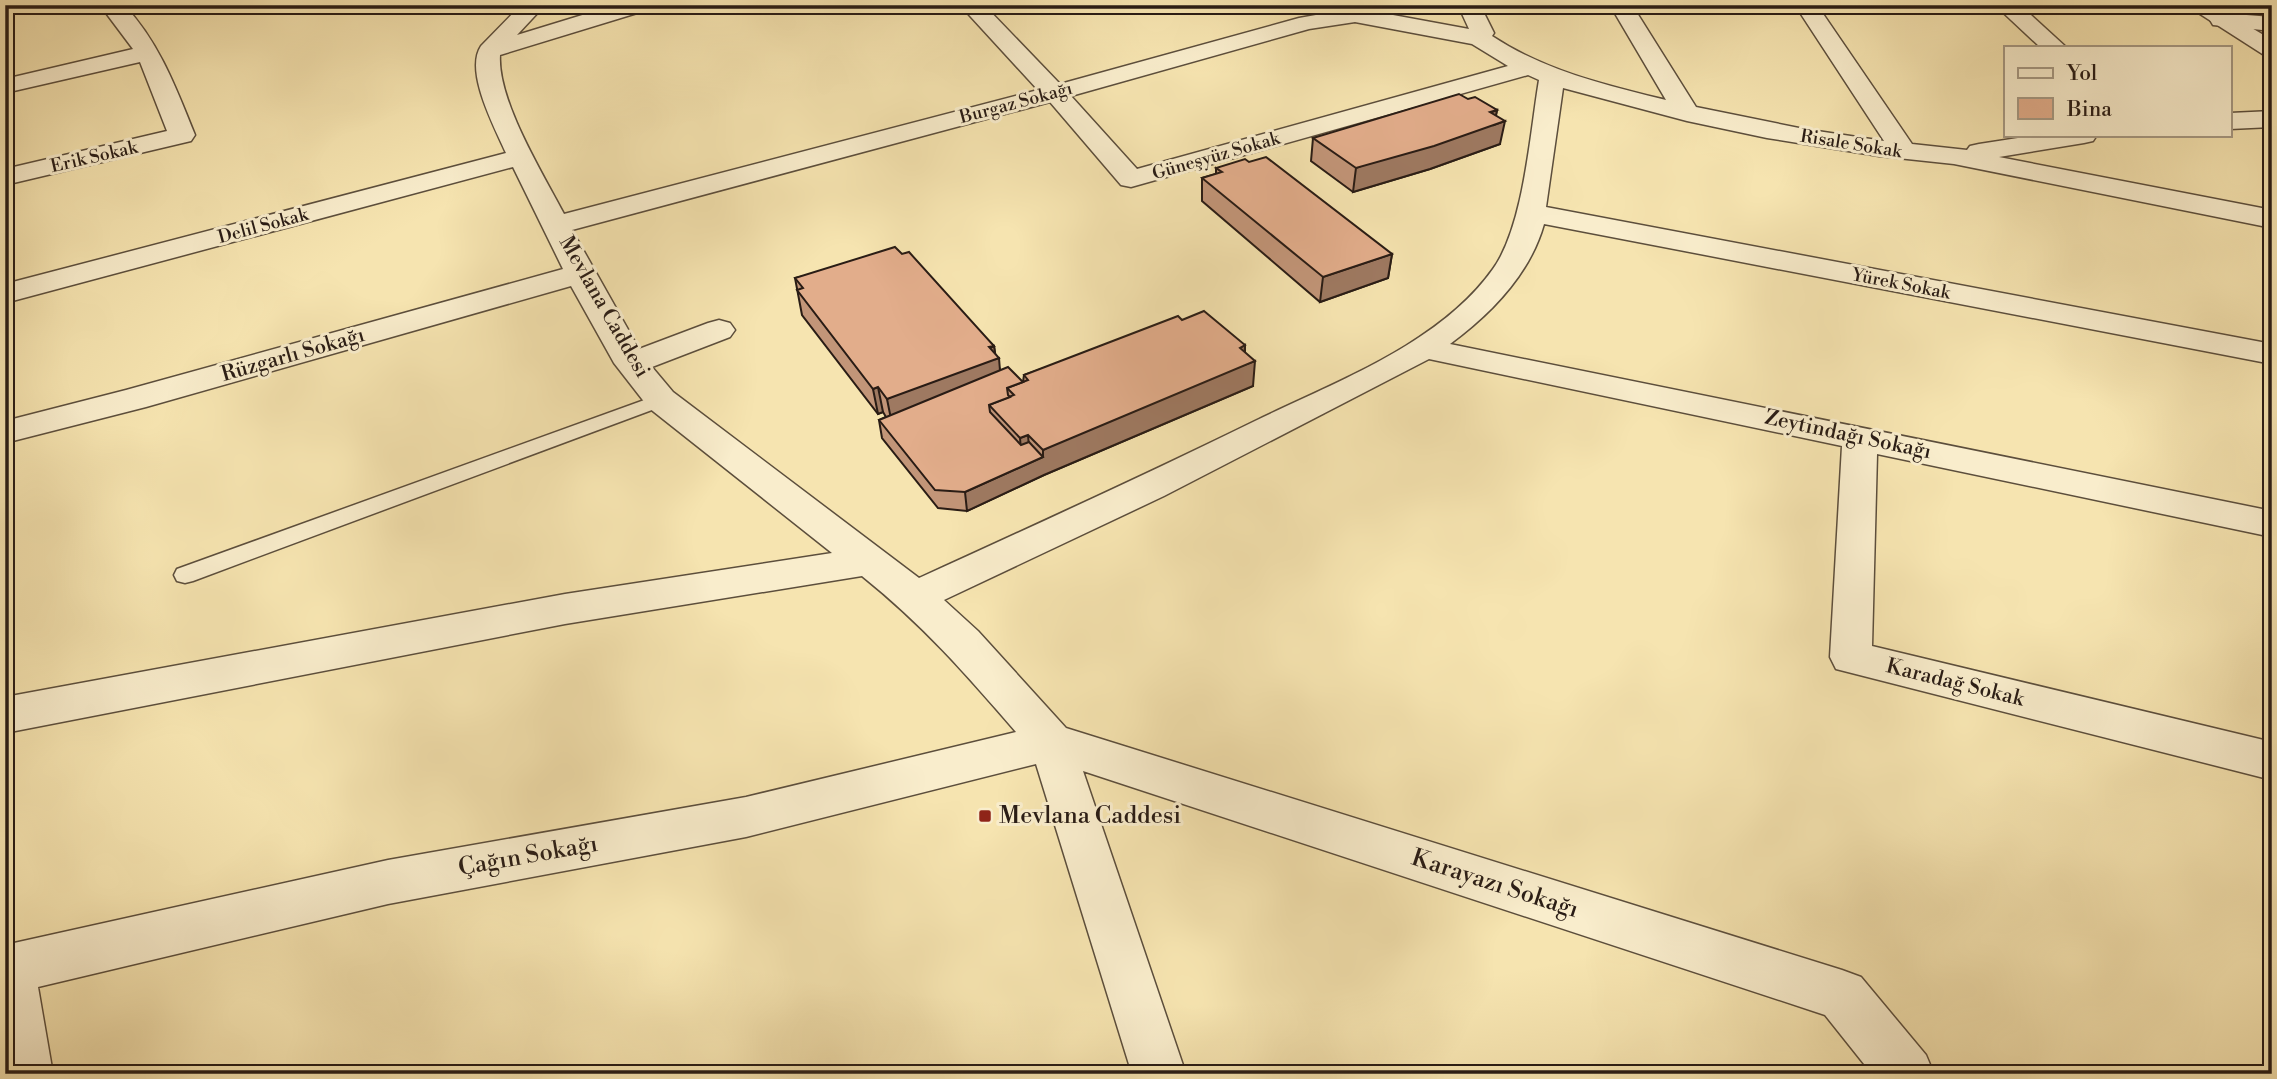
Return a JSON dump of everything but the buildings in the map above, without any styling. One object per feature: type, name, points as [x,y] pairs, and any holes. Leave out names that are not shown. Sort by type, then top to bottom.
[{"type":"street","points":[[5,86],[148,53],[138,34],[111,5]]},
{"type":"street","points":[[489,51],[534,5]]},
{"type":"street","points":[[489,51],[639,5]]},
{"type":"street","name":"Güneşyüz Sokak","points":[[971,5],[1055,93],[1131,179],[1540,73]]},
{"type":"street","points":[[1469,5],[1482,33],[1479,38]]},
{"type":"street","points":[[1621,5],[1687,113]]},
{"type":"street","points":[[1806,5],[1904,152]]},
{"type":"street","points":[[2006,5],[2053,46]]},
{"type":"street","points":[[2197,5],[2272,50]]},
{"type":"street","name":"Burgaz Sokağı","points":[[556,225],[1055,93],[1307,23],[1355,15],[1479,38]]},
{"type":"street","points":[[2221,20],[2272,24]]},
{"type":"street","name":"Risale Sokak","points":[[1479,38],[1497,52],[1540,73],[1687,113],[1777,132],[1904,152],[1954,156],[2272,219]]},
{"type":"street","name":"Mevlana Caddesi","points":[[489,51],[487,72],[502,118],[521,157],[580,274],[631,362],[661,400],[915,597],[963,642],[1051,742],[1159,1074]]},
{"type":"street","name":"Erik Sokak","points":[[5,177],[182,135],[148,53]]},
{"type":"street","points":[[915,597],[1151,487],[1406,360],[1465,318],[1507,272],[1529,227],[1540,73]]},
{"type":"street","points":[[2232,121],[2272,119]]},
{"type":"street","points":[[1954,156],[2078,136]]},
{"type":"street","name":"Delil Sokak","points":[[5,294],[521,157]]},
{"type":"street","name":"Yürek Sokak","points":[[1531,213],[2272,354]]},
{"type":"street","name":"Rüzgarlı Sokağı","points":[[5,432],[135,399],[580,274]]},
{"type":"street","points":[[631,362],[719,330]]},
{"type":"street","name":"Zeytindağı Sokağı","points":[[1423,348],[2272,524]]},
{"type":"street","name":"Karadağ Sokak","points":[[1860,438],[1851,657],[2272,761]]},
{"type":"street","points":[[5,715],[565,609],[870,561]]},
{"type":"street","name":"Çağın Sokağı","points":[[7,970],[388,881],[746,817],[1051,742]]},
{"type":"street","name":"Karayazı Sokağı","points":[[1051,742],[1842,995],[1907,1074]]},
{"type":"street","points":[[7,970],[26,1074]]},
{"type":"lane","points":[[185,575],[661,400]]},
{"type":"place","name":"Mevlana Caddesi","points":[[985,816]]}]
